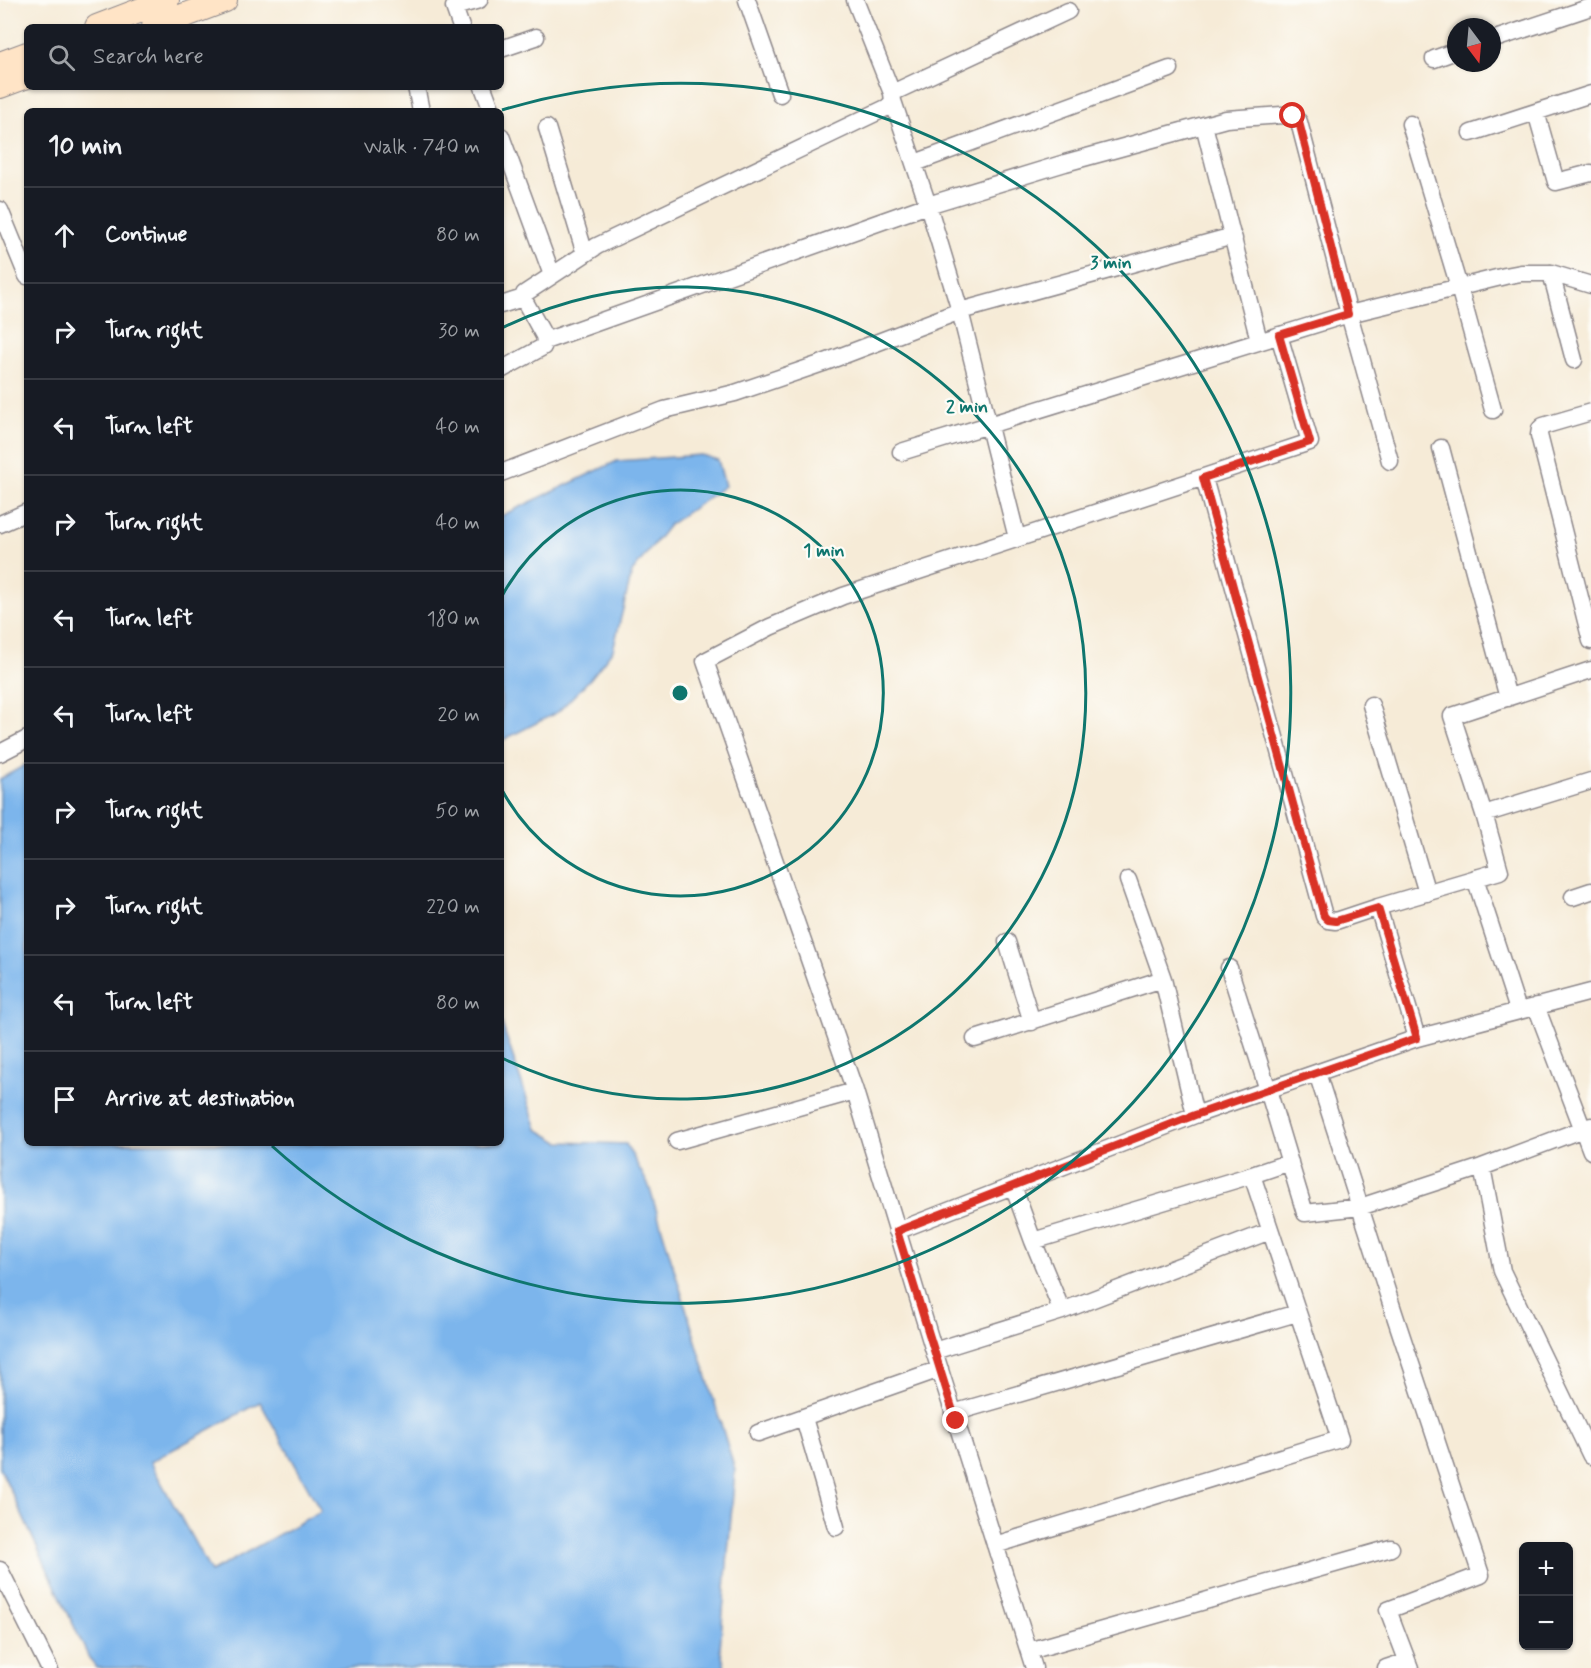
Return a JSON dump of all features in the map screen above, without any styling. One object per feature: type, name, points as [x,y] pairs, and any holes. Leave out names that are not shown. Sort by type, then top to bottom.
[{"type":"street","points":[[105,24],[166,0]]},
{"type":"street","points":[[162,24],[225,0]]},
{"type":"street","points":[[460,24],[454,7],[479,0]]},
{"type":"street","points":[[747,0],[780,94]]},
{"type":"street","points":[[855,0],[893,97],[960,311],[1017,538]]},
{"type":"street","points":[[1501,37],[1591,7]]},
{"type":"street","points":[[504,304],[523,298],[524,294],[597,246],[888,107],[893,97],[1068,11]]},
{"type":"street","points":[[504,48],[536,37]]},
{"type":"street","points":[[1434,58],[1447,54]]},
{"type":"street","points":[[0,64],[24,55]]},
{"type":"street","points":[[915,163],[1170,69]]},
{"type":"street","points":[[0,86],[24,77]]},
{"type":"street","points":[[417,90],[420,108]]},
{"type":"street","points":[[484,90],[491,108]]},
{"type":"street","points":[[1471,133],[1591,94]]},
{"type":"street","points":[[1536,112],[1556,182],[1591,173]]},
{"type":"street","points":[[545,341],[928,205],[1065,163],[1227,119],[1293,116],[1299,122],[1348,314],[1390,461]]},
{"type":"street","points":[[1410,124],[1493,410]]},
{"type":"street","points":[[1204,125],[1260,341]]},
{"type":"street","points":[[547,128],[585,254]]},
{"type":"street","points":[[504,149],[552,275]]},
{"type":"street","points":[[0,210],[24,269]]},
{"type":"street","points":[[504,472],[664,410],[735,393],[823,363],[960,311],[1234,238]]},
{"type":"street","points":[[1551,273],[1574,360]]},
{"type":"street","points":[[901,452],[1348,314],[1459,287],[1513,274],[1551,273],[1591,285]]},
{"type":"street","points":[[504,368],[543,347],[545,341],[523,298]]},
{"type":"street","points":[[1034,1668],[934,1352],[855,1091],[705,661],[770,627],[843,596],[1310,442],[1279,335]]},
{"type":"street","points":[[1591,412],[1544,426],[1540,429],[1539,435],[1591,641]]},
{"type":"street","points":[[1441,447],[1508,698]]},
{"type":"street","points":[[1203,478],[1324,916],[1328,920],[1336,921],[1500,871],[1452,716],[1591,670]]},
{"type":"street","points":[[0,524],[24,513]]},
{"type":"street","points":[[1371,705],[1427,893]]},
{"type":"street","points":[[0,753],[24,741]]},
{"type":"street","points":[[1484,814],[1591,782]]},
{"type":"street","points":[[1476,878],[1518,1010]]},
{"type":"street","points":[[1128,880],[1163,979],[1195,1115]]},
{"type":"street","points":[[1573,897],[1591,891]]},
{"type":"street","points":[[1378,908],[1417,1038]]},
{"type":"street","points":[[1007,942],[1032,1022]]},
{"type":"street","points":[[1229,968],[1305,1213],[1360,1207],[1482,1167],[1587,1128]]},
{"type":"street","points":[[975,1039],[1163,979]]},
{"type":"street","points":[[897,1231],[1195,1115],[1417,1038],[1591,992]]},
{"type":"street","points":[[1536,1006],[1587,1128],[1591,1150]]},
{"type":"street","points":[[1317,1073],[1481,1575],[1388,1610],[1408,1665],[1386,1668]]},
{"type":"street","points":[[677,1141],[855,1091]]},
{"type":"street","points":[[1033,1241],[1290,1162]]},
{"type":"street","points":[[1482,1167],[1502,1271],[1591,1456]]},
{"type":"street","points":[[995,1545],[1340,1439],[1252,1175]]},
{"type":"street","points":[[1013,1186],[1062,1311]]},
{"type":"street","points":[[934,1352],[1062,1311],[1270,1231]]},
{"type":"street","points":[[953,1413],[1297,1313]]},
{"type":"street","points":[[758,1433],[940,1369]]},
{"type":"street","points":[[804,1418],[836,1527]]},
{"type":"street","points":[[1029,1651],[1391,1548]]},
{"type":"street","points":[[0,1570],[49,1668]]},
{"type":"water","points":[[701,455],[718,460],[725,486],[669,525],[632,572],[613,650],[591,678],[558,712],[504,739],[504,515],[617,461]]},
{"type":"water","points":[[24,766],[24,1146],[504,1146],[504,1030],[537,1129],[559,1142],[626,1144],[649,1186],[735,1470],[720,1648],[725,1668],[96,1668],[89,1658],[0,1468],[0,779]],"holes":[[[260,1402],[321,1511],[211,1572],[150,1462]]]},
{"type":"route","points":[[956,1421],[897,1231],[1195,1115],[1417,1038],[1378,908],[1336,921],[1328,920],[1324,916],[1203,478],[1310,442],[1279,335],[1348,314],[1299,122],[1293,116]]}]
